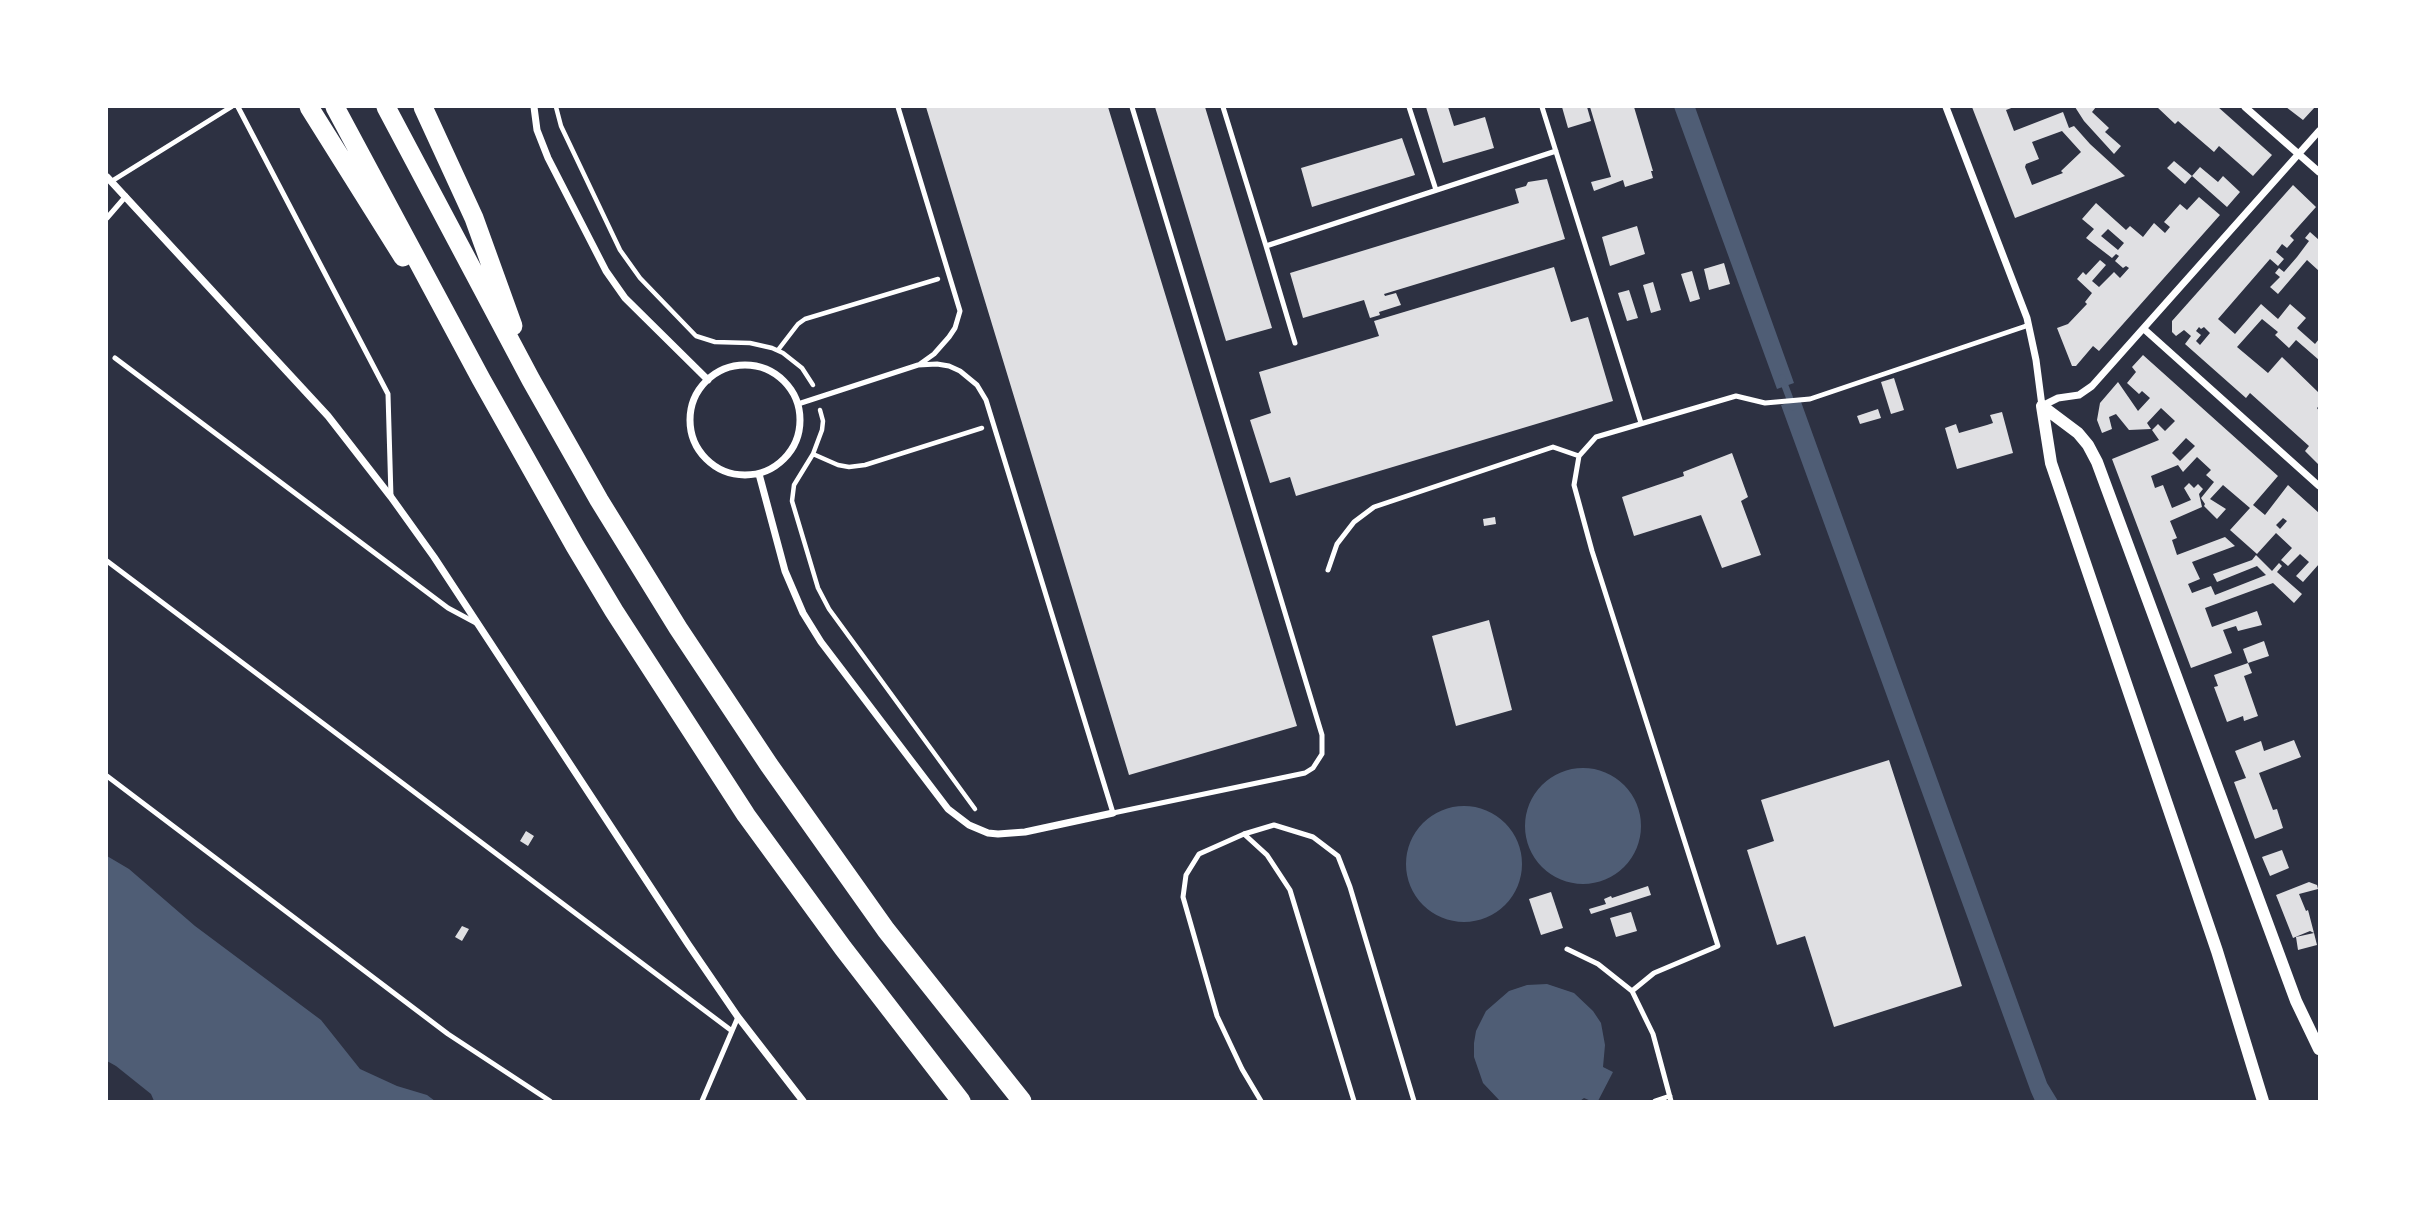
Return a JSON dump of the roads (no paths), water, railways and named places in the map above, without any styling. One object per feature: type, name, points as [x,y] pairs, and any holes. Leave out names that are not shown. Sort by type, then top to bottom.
[{"type":"highway","points":[[309,107],[481,379]]},
{"type":"highway","points":[[335,107],[481,379],[581,557],[733,795],[842,948],[961,1101]]},
{"type":"highway","points":[[386,107],[531,380],[671,618],[769,765],[886,930],[1022,1101]]},
{"type":"highway","points":[[423,107],[474,218],[531,380]]},
{"type":"street","points":[[534,107],[537,130],[548,158],[606,271],[625,298],[708,380]]},
{"type":"street","points":[[1946,107],[2029,325],[2051,463],[2217,951],[2263,1101]]},
{"type":"street","points":[[2245,107],[2319,172]]},
{"type":"street","points":[[2042,406],[2058,398],[2079,395],[2092,386],[2319,131]]},
{"type":"street","points":[[109,179],[328,416],[391,497],[434,557],[544,728],[738,1017],[803,1101]]},
{"type":"street","points":[[2144,329],[2319,486]]},
{"type":"street","points":[[736,366],[760,367],[774,374],[786,384],[798,404],[800,420],[795,444],[781,463],[760,474],[742,476],[725,472],[710,464],[691,435],[690,418],[697,393],[708,380],[721,371],[736,366]]},
{"type":"street","points":[[2042,406],[2078,433],[2097,462],[2296,1001],[2319,1049]]},
{"type":"street","points":[[760,474],[785,571],[812,629],[940,800],[958,817],[980,830],[998,834],[1025,832],[1113,813]]},
{"type":"lane","points":[[109,179],[231,107]]},
{"type":"lane","points":[[238,107],[388,394],[391,497]]},
{"type":"lane","points":[[898,107],[960,311],[956,328],[942,346],[918,365]]},
{"type":"lane","points":[[798,404],[918,365],[949,366],[969,377],[982,391],[1113,813],[1305,773],[1319,762],[1322,735],[1132,107]]},
{"type":"lane","points":[[1223,107],[1295,343]]},
{"type":"lane","points":[[1409,107],[1436,190]]},
{"type":"lane","points":[[1542,107],[1641,423]]},
{"type":"lane","points":[[1266,246],[1556,151]]},
{"type":"lane","points":[[107,218],[126,196]]},
{"type":"lane","points":[[1632,991],[1654,973],[1718,946],[1591,551],[1574,485],[1579,456],[1596,437],[1641,423],[1736,396],[1765,403],[1810,399],[2029,325]]},
{"type":"lane","points":[[115,358],[448,608],[477,623]]},
{"type":"lane","points":[[1328,570],[1337,544],[1354,522],[1374,508],[1553,447],[1579,456]]},
{"type":"lane","points":[[107,561],[732,1031]]},
{"type":"lane","points":[[107,776],[448,1034],[550,1101]]},
{"type":"lane","points":[[1261,1101],[1242,1069],[1217,1016],[1184,897],[1186,875],[1199,854],[1244,834],[1274,825],[1313,837],[1338,856],[1350,887],[1414,1101]]},
{"type":"lane","points":[[1244,834],[1267,855],[1290,890],[1354,1101]]},
{"type":"lane","points":[[1567,949],[1598,964],[1632,991],[1653,1034],[1670,1099],[1655,1101]]},
{"type":"lane","points":[[702,1101],[738,1017]]},
{"type":"water","points":[[1674,107],[1695,107],[1794,383],[1777,389]]},
{"type":"water","points":[[1800,399],[2047,1083],[2058,1101],[2035,1101],[2031,1092],[1781,405]]},
{"type":"water","points":[[1583,768],[1605,773],[1624,785],[1636,804],[1641,826],[1636,848],[1624,867],[1605,879],[1583,884],[1561,879],[1542,867],[1530,848],[1525,826],[1530,804],[1542,785],[1561,773]]},
{"type":"water","points":[[1464,806],[1486,811],[1505,823],[1517,842],[1522,864],[1517,886],[1505,905],[1486,917],[1464,922],[1442,917],[1423,905],[1411,886],[1406,864],[1411,842],[1423,823],[1442,811]]},
{"type":"water","points":[[107,856],[129,869],[195,926],[321,1020],[360,1069],[397,1086],[427,1095],[435,1101],[154,1101],[151,1094],[107,1061]]},
{"type":"water","points":[[1547,984],[1574,993],[1601,1023],[1605,1045],[1603,1067],[1613,1072],[1598,1101],[1584,1098],[1580,1101],[1500,1101],[1483,1083],[1474,1057],[1474,1043],[1476,1031],[1486,1011],[1509,991],[1527,985]]},
{"type":"waterway","points":[[1782,378],[1793,407]]}]
